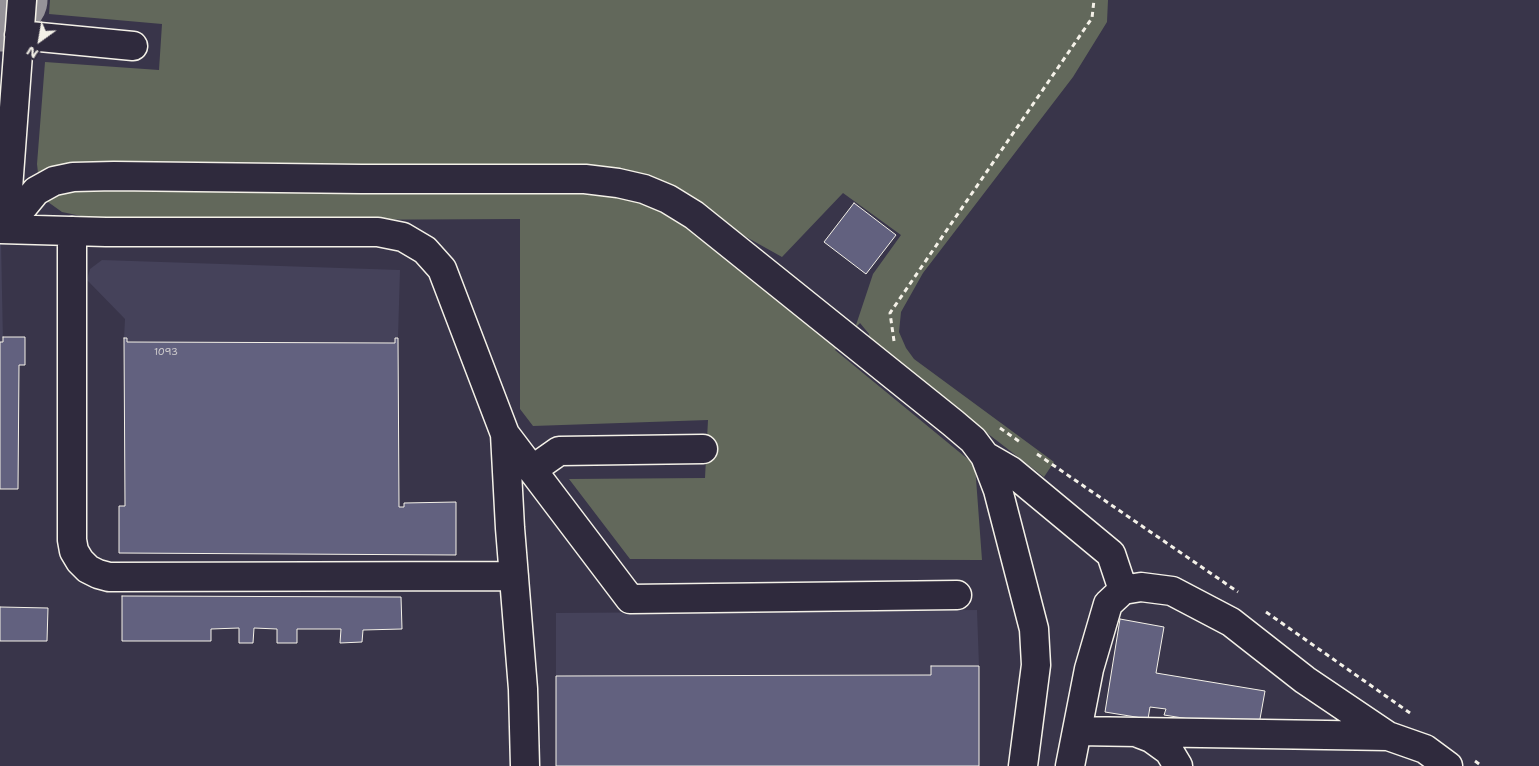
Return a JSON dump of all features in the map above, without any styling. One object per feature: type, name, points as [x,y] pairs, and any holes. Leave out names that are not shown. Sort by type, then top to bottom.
[{"type":"lane","points":[[2,228],[22,0]]},
{"type":"lane","points":[[19,35],[133,46]]},
{"type":"lane","points":[[2,228],[36,191],[54,181],[114,176],[585,179],[618,183],[644,189],[668,199],[694,215],[953,423],[973,440],[985,456],[998,490],[1034,630],[1036,665],[1022,766]]},
{"type":"lane","points":[[2,228],[106,232],[378,232],[403,237],[425,250],[442,269],[505,434],[630,599],[957,596]]},
{"type":"lane","points":[[72,231],[72,540],[74,551],[88,569],[109,577],[514,576]]},
{"type":"lane","points":[[505,434],[523,689],[525,766]]},
{"type":"lane","points":[[532,470],[559,451],[703,449]]},
{"type":"lane","points":[[985,456],[1011,471],[1111,554],[1123,590]]},
{"type":"lane","points":[[1070,766],[1089,669],[1108,604],[1123,590],[1141,587],[1172,591],[1231,622],[1305,680],[1388,736],[1425,749],[1448,766]]},
{"type":"lane","points":[[1077,731],[1388,736]]},
{"type":"lane","points":[[1137,732],[1151,738],[1169,751],[1178,766]]},
{"type":"path","points":[[894,342],[890,313],[1092,18],[1094,0]]},
{"type":"path","points":[[996,425],[1028,448]]},
{"type":"path","points":[[1036,453],[1052,465]]},
{"type":"shaded area","points":[[1,241],[3,342],[0,342]]},
{"type":"shaded area","points":[[102,260],[400,270],[398,338],[395,338],[395,343],[127,342],[126,338],[124,338],[125,319],[87,280],[90,269]]},
{"type":"shaded area","points":[[977,610],[979,666],[932,666],[931,675],[556,676],[556,613]]},
{"type":"green space","points":[[50,0],[1108,0],[1107,22],[1073,77],[923,273],[901,312],[899,332],[906,348],[914,359],[1054,462],[1044,477],[869,342],[869,334],[860,323],[855,328],[873,274],[901,235],[843,193],[782,257],[698,210],[672,192],[73,167],[38,173],[37,164],[45,62],[159,70],[162,24],[49,14]]},
{"type":"green space","points":[[65,186],[586,188],[664,206],[841,343],[835,350],[975,465],[982,560],[630,559],[569,479],[705,478],[708,420],[533,426],[520,409],[520,219],[105,221],[62,212],[48,202],[44,196]]},
{"type":"building","points":[[854,203],[896,235],[866,274],[824,242]]},
{"type":"building","points":[[3,337],[25,337],[25,365],[19,365],[18,489],[0,489],[0,342],[3,342]]},
{"type":"building","points":[[124,338],[127,338],[127,342],[395,343],[395,338],[398,338],[399,507],[404,507],[404,503],[456,502],[456,555],[119,553],[119,506],[125,506]]},
{"type":"building","points":[[122,596],[401,597],[402,629],[363,630],[362,642],[340,643],[341,629],[297,629],[297,643],[277,643],[277,629],[254,628],[253,643],[239,643],[239,628],[211,629],[211,641],[122,641]]},
{"type":"building","points":[[0,607],[48,608],[47,641],[0,641]]},
{"type":"building","points":[[1120,619],[1164,627],[1156,673],[1265,691],[1258,730],[1164,715],[1166,709],[1150,707],[1148,719],[1105,712]]},
{"type":"building","points":[[931,666],[979,666],[979,766],[556,766],[556,676],[931,675]]},
{"type":"taxiway","points":[[0,16],[12,0]]}]
